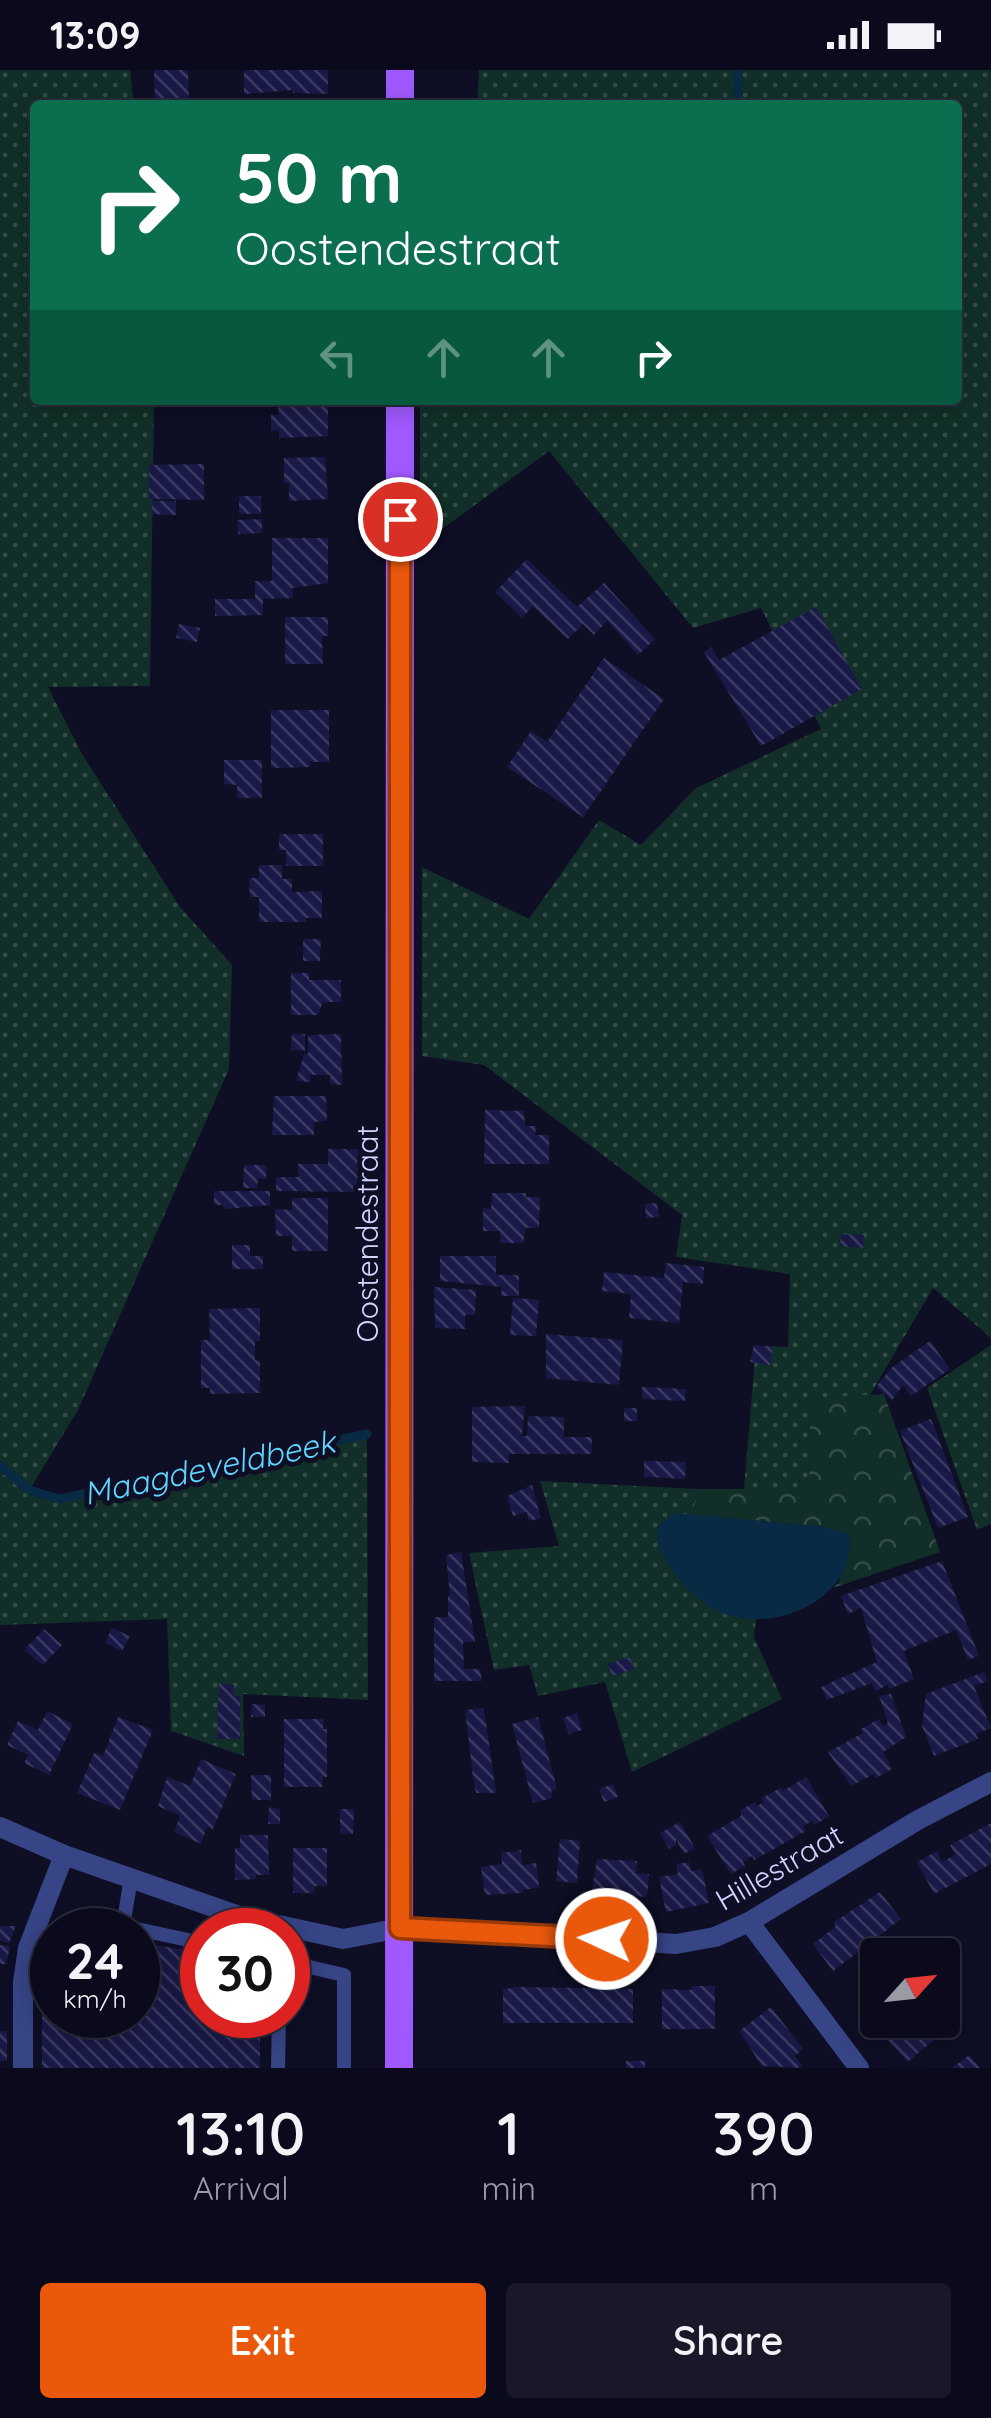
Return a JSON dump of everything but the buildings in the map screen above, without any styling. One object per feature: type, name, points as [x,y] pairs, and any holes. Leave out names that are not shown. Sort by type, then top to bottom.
[{"type":"main road","points":[[400,70],[400,100]]},
{"type":"main road","name":"Oostendestraat","points":[[399,2068],[400,405]]},
{"type":"street","name":"Hillestraat","points":[[0,1827],[64,1855],[242,1917],[343,1939],[400,1928],[676,1944],[716,1937],[749,1922],[918,1820],[991,1782]]},
{"type":"street","points":[[23,2068],[23,1982],[28,1948],[64,1855]]},
{"type":"street","points":[[749,1922],[859,2068]]},
{"type":"lane","points":[[130,1878],[124,1926],[180,1938]]},
{"type":"lane","points":[[310,1968],[344,1976],[344,2068]]},
{"type":"lane","points":[[278,2068],[279,2038]]},
{"type":"green space","points":[[0,70],[130,70],[133,100],[30,100],[30,405],[154,405],[150,686],[48,687],[82,754],[180,907],[232,965],[229,1069],[78,1410],[30,1489],[59,1499],[367,1434],[368,1700],[243,1694],[244,1756],[171,1731],[167,1619],[0,1625]]},
{"type":"green space","points":[[479,70],[991,70],[991,1338],[933,1288],[870,1395],[810,1399],[809,1489],[744,1489],[756,1346],[788,1347],[790,1274],[676,1257],[682,1215],[484,1065],[422,1056],[422,867],[529,919],[599,820],[641,845],[696,788],[821,729],[761,608],[693,628],[549,451],[420,545],[420,405],[962,405],[962,100],[477,100]]},
{"type":"green space","points":[[991,1345],[991,1524],[977,1530],[927,1388]]},
{"type":"green space","points":[[884,1394],[940,1552],[833,1588],[839,1582],[849,1534],[825,1527],[693,1515],[697,1489],[809,1489],[810,1399]]},
{"type":"green space","points":[[540,1481],[697,1489],[693,1515],[676,1514],[718,1611],[756,1619],[754,1637],[782,1699],[632,1772],[605,1682],[538,1696],[529,1665],[494,1670],[469,1553],[559,1546]]},
{"type":"water","points":[[676,1513],[825,1527],[849,1534],[848,1557],[840,1577],[806,1607],[761,1619],[737,1617],[716,1610],[697,1597],[664,1559],[658,1526]]},
{"type":"waterway","name":"Maagdeveldbeek","points":[[738,70],[738,100]]},
{"type":"waterway","name":"Maagdeveldbeek","points":[[0,1466],[29,1490],[59,1499],[367,1434]]},
{"type":"route","points":[[400,519],[400,1928],[606,1939]]}]
